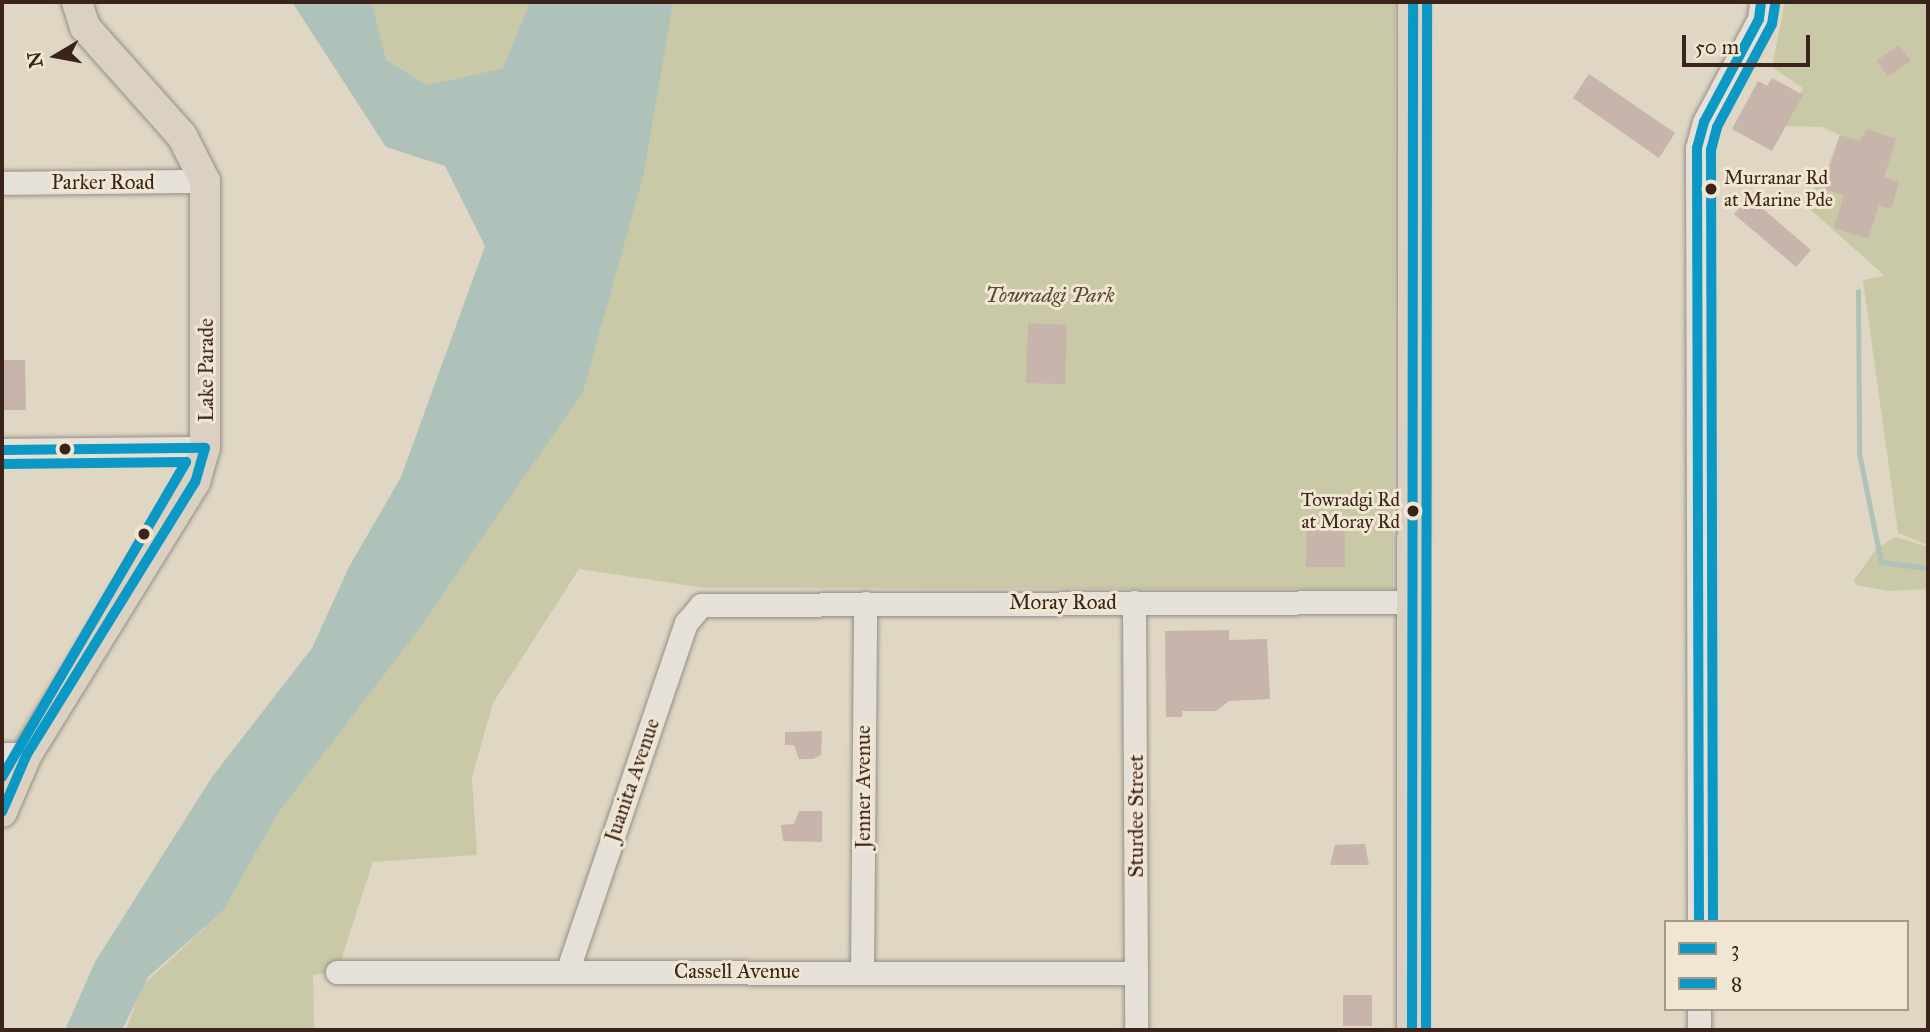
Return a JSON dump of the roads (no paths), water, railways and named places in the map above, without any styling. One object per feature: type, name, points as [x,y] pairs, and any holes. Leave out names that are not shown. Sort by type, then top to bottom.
[{"type":"main road","name":"Lake Parade","points":[[2,812],[14,754],[187,497],[205,447],[205,181],[182,136],[85,27],[77,2]]},
{"type":"main road","points":[[1412,1030],[1413,2]]},
{"type":"street","points":[[1699,920],[1698,134],[1759,19],[1761,2]]},
{"type":"street","name":"Parker Road","points":[[2,183],[205,181]]},
{"type":"street","points":[[2,450],[205,447]]},
{"type":"street","name":"Moray Road","points":[[713,602],[1413,602]]},
{"type":"street","name":"Juanita Avenue","points":[[567,972],[686,623],[692,612],[713,602]]},
{"type":"street","name":"Sturdee Street","points":[[1134,602],[1136,1030]]},
{"type":"street","name":"Jenner Avenue","points":[[862,971],[865,603]]},
{"type":"street","name":"Cassell Avenue","points":[[337,972],[1136,973]]},
{"type":"street","points":[[1699,1011],[1699,1030]]},
{"type":"waterway","points":[[1858,291],[1859,453],[1881,562],[1928,568]]},
{"type":"place","name":"Murranar Rd at Marine Pde","points":[[1711,189]]},
{"type":"place","name":"Towradgi Rd at Moray Rd","points":[[1413,511]]},
{"type":"park label","name":"Towradgi Park","points":[[1050,295]]}]
